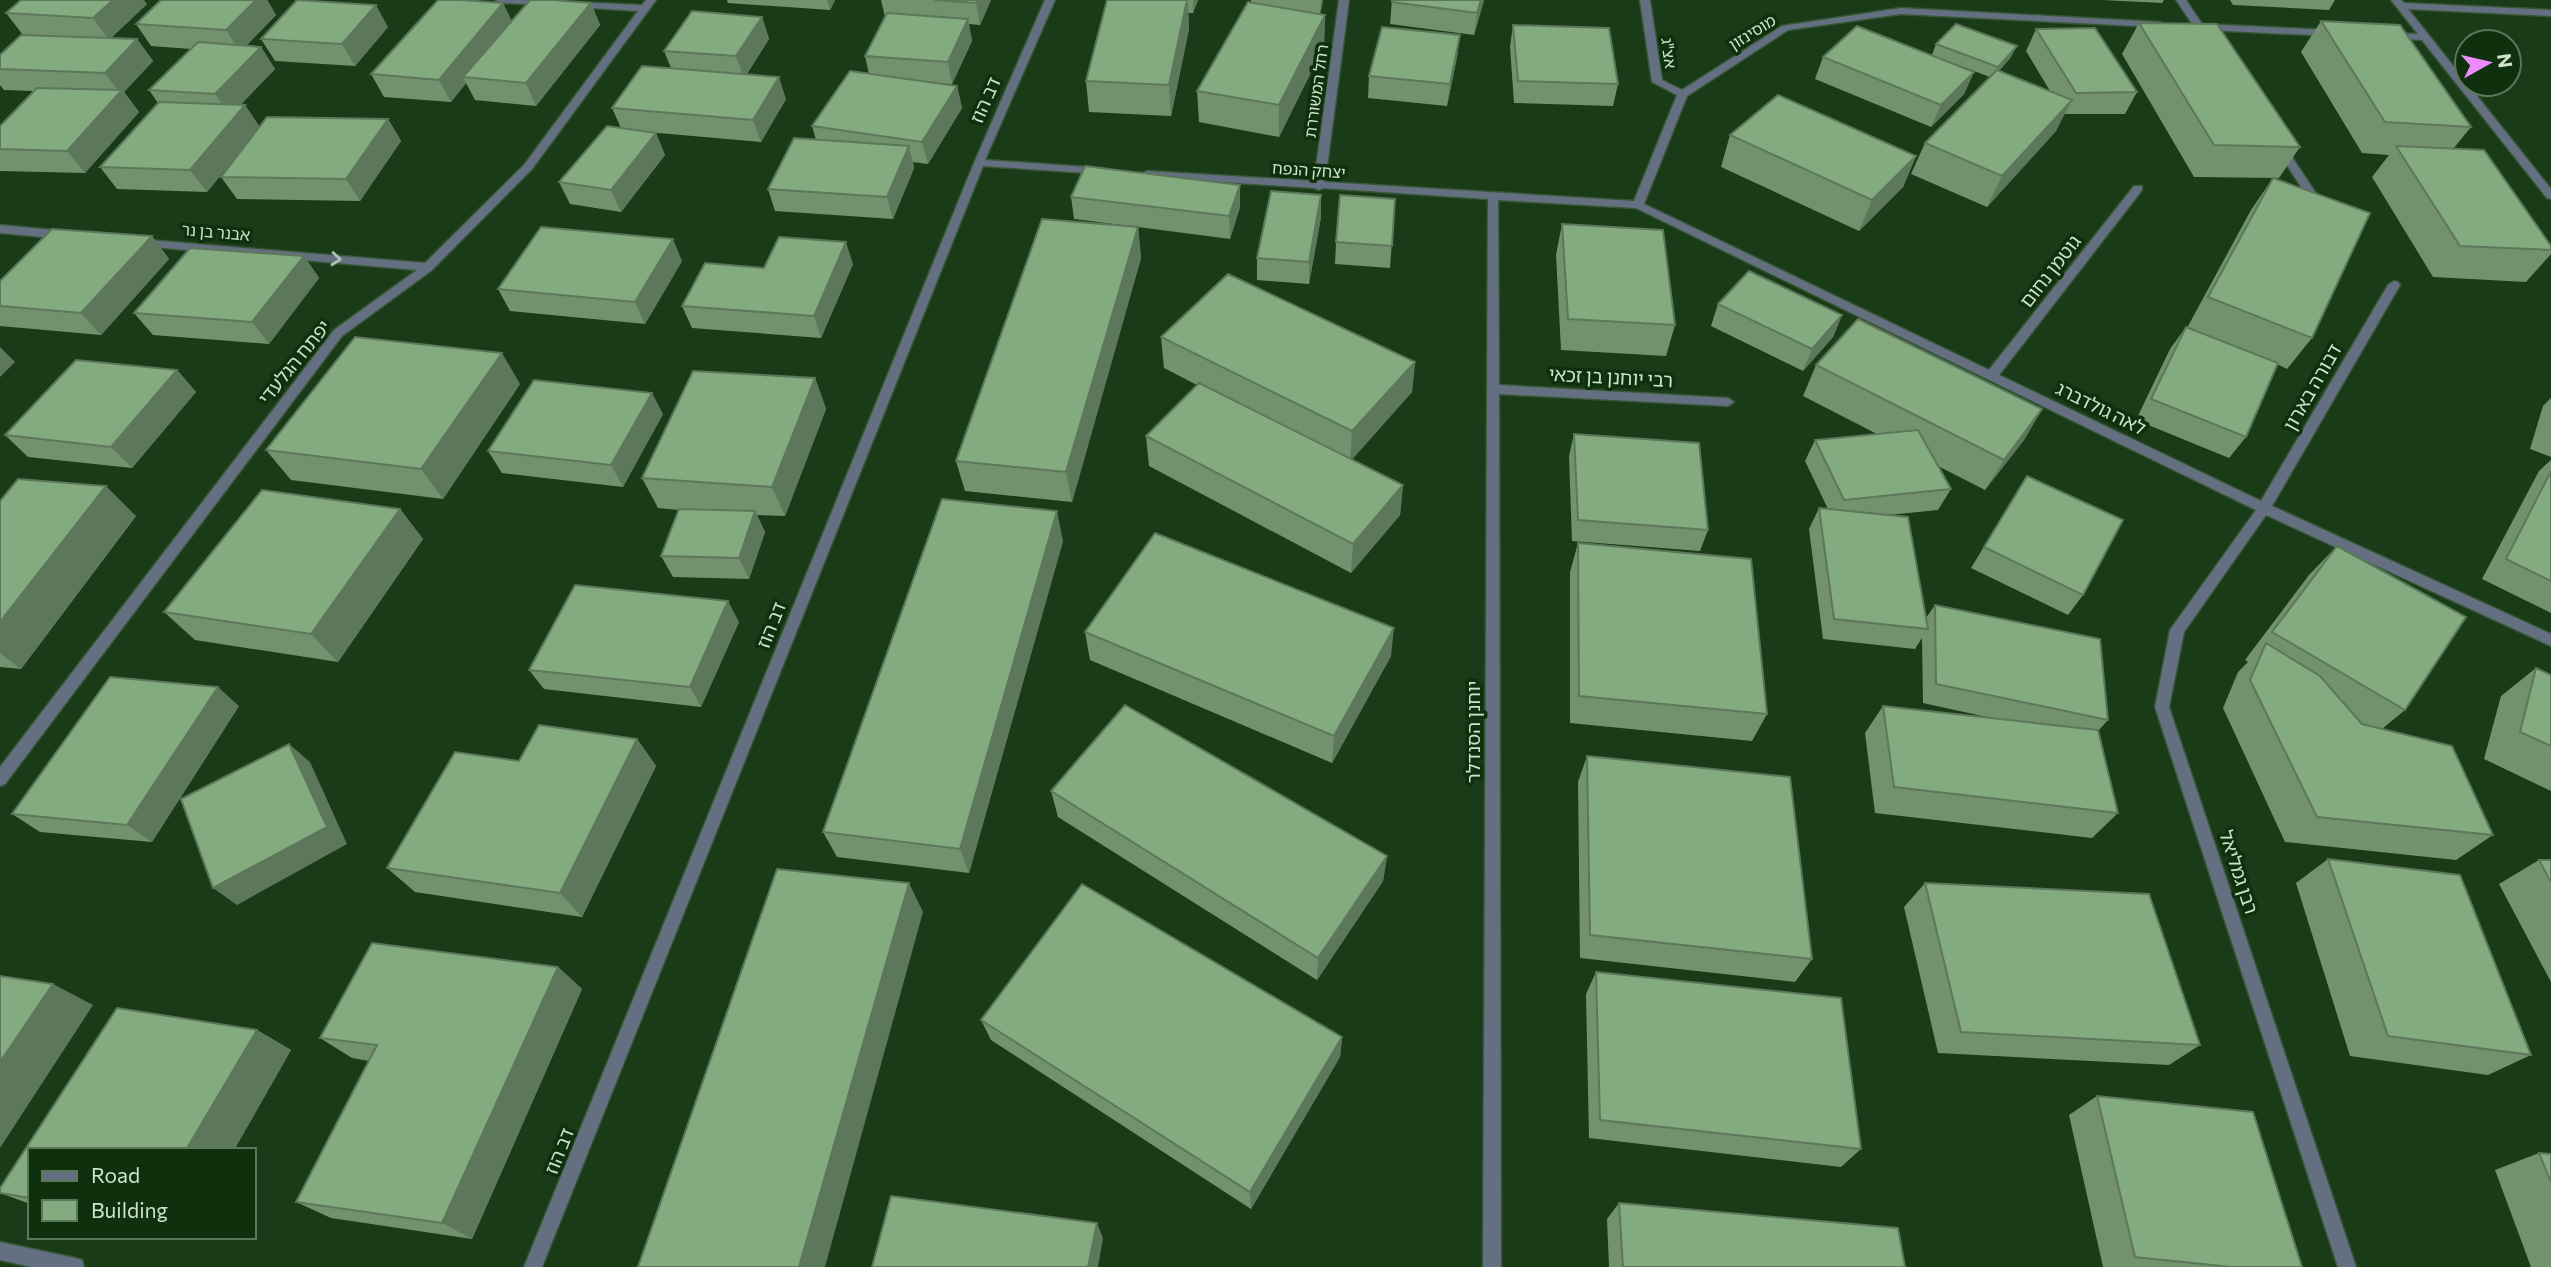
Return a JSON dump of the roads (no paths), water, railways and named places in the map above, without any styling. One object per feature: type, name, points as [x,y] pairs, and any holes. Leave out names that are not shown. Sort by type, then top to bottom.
[{"type":"street","points":[[500,0],[552,3]]},
{"type":"street","name":"דב הוז","points":[[533,1267],[979,163],[1049,0]]},
{"type":"street","name":"רחל המשוררת","points":[[1318,187],[1344,0]]},
{"type":"street","name":"אצ\"ג","points":[[1645,0],[1657,82],[1683,94]]},
{"type":"street","points":[[1897,0],[1901,11]]},
{"type":"street","points":[[2181,0],[2213,49]]},
{"type":"street","points":[[2399,3],[2551,13]]},
{"type":"street","points":[[2399,3],[2551,197]]},
{"type":"street","points":[[565,4],[648,4]]},
{"type":"street","name":"יפתח הגלעדי","points":[[0,779],[338,333],[428,267],[528,167],[648,4]]},
{"type":"street","name":"מוסינזון","points":[[1683,94],[1785,28],[1901,11],[2171,25]]},
{"type":"street","points":[[2185,26],[2345,33]]},
{"type":"street","points":[[2385,35],[2425,37]]},
{"type":"street","points":[[1638,205],[1683,94]]},
{"type":"street","points":[[2272,136],[2325,213]]},
{"type":"street","points":[[979,163],[1115,172]]},
{"type":"street","name":"יצחק הנפח","points":[[1128,173],[1638,205]]},
{"type":"street","name":"גוטמן נחום","points":[[1991,376],[2137,188]]},
{"type":"street","name":"יוחנן הסנדלר","points":[[1492,1267],[1493,196]]},
{"type":"street","name":"לאה גולדברג","points":[[1638,205],[2264,508],[2551,640]]},
{"type":"street","points":[[0,229],[78,236]]},
{"type":"street","name":"אבנר בן נר","points":[[132,241],[428,267]]},
{"type":"street","name":"דבורה בארון","points":[[2264,508],[2394,285]]},
{"type":"street","name":"רבי יוחנן בן זכאי","points":[[1493,389],[1728,402]]},
{"type":"street","name":"רבן גמליאל","points":[[2264,508],[2177,630],[2162,707],[2347,1267]]},
{"type":"street","points":[[0,1251],[75,1267]]}]
